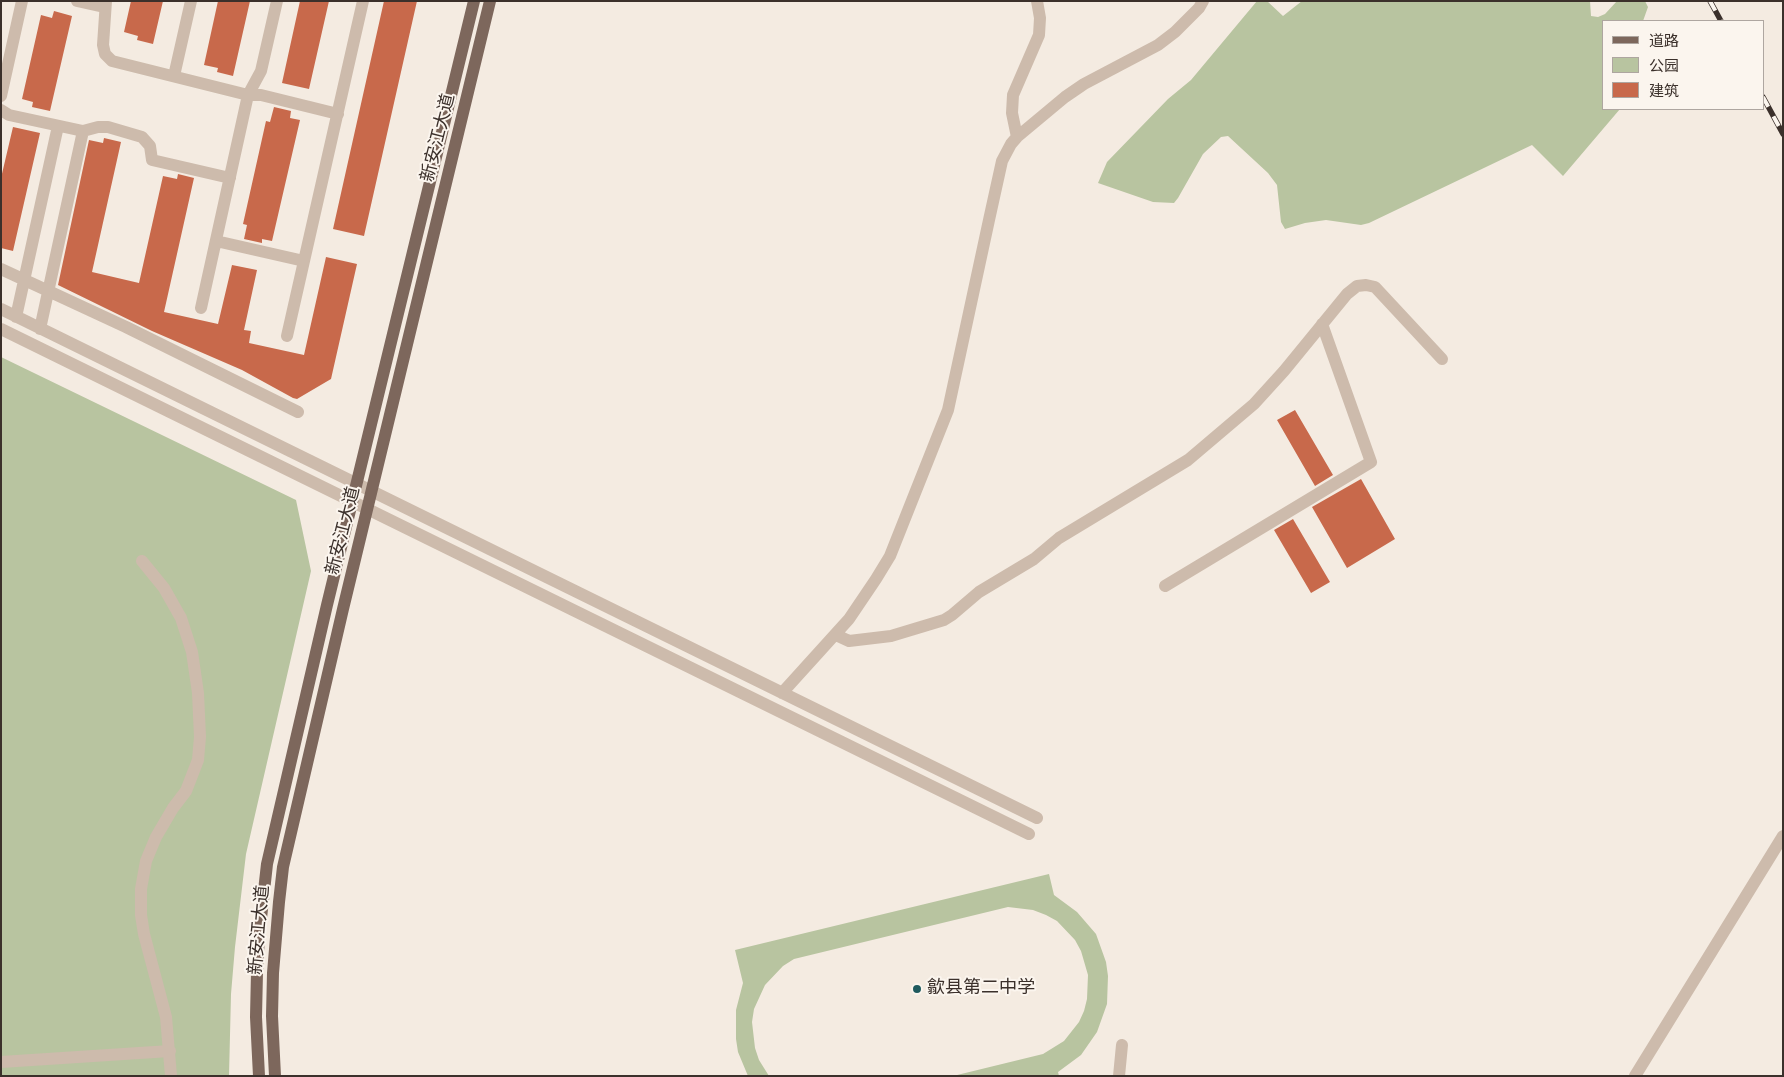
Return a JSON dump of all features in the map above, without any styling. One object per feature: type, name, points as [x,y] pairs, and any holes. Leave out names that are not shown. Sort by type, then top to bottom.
[{"type":"main road","name":"新安江大道","points":[[259,1076],[256,1017],[257,972],[262,900],[267,864],[356,485],[474,1]]},
{"type":"main road","name":"新安江大道","points":[[275,1076],[272,1016],[273,973],[284,867],[371,492],[490,1]]},
{"type":"street","points":[[1,96],[22,1]]},
{"type":"street","points":[[77,1],[105,4],[103,45],[108,58],[112,61],[248,95],[261,95],[338,114]]},
{"type":"street","points":[[174,76],[191,1]]},
{"type":"street","points":[[201,308],[248,95],[261,71],[277,1]]},
{"type":"street","points":[[287,336],[363,1]]},
{"type":"street","points":[[1017,137],[1012,113],[1013,95],[1039,35],[1040,18],[1037,1]]},
{"type":"street","points":[[782,694],[836,635],[861,602],[890,556],[944,424],[1002,161],[1017,137],[1065,97],[1084,84],[1158,45],[1175,32],[1199,8],[1203,1]]},
{"type":"street","points":[[1,110],[9,115],[83,131],[98,127],[108,127],[142,137],[152,150],[152,160],[230,178]]},
{"type":"street","points":[[16,317],[58,126]]},
{"type":"street","points":[[40,329],[83,131]]},
{"type":"street","points":[[216,241],[304,261]]},
{"type":"street","points":[[1,269],[126,327],[298,412]]},
{"type":"street","points":[[836,635],[849,641],[891,636],[952,616],[979,592],[1034,559],[1059,538],[1199,452],[1254,404],[1353,288],[1366,285],[1375,287],[1442,359]]},
{"type":"street","points":[[1,310],[1037,818]]},
{"type":"street","points":[[1165,586],[1371,462],[1322,324]]},
{"type":"street","points":[[1,329],[1029,834]]},
{"type":"street","points":[[142,561],[164,588],[181,618],[192,652],[198,693],[200,738],[198,760],[186,791],[173,808],[156,837],[146,862],[141,889],[144,934],[161,995],[172,1076]]},
{"type":"street","points":[[1635,1076],[1783,836]]},
{"type":"street","points":[[1119,1076],[1122,1045]]},
{"type":"street","points":[[1,1062],[170,1051]]},
{"type":"green space","points":[[1257,1],[1267,1],[1283,16],[1302,1],[1590,1],[1591,16],[1598,17],[1605,14],[1617,1],[1645,1],[1648,7],[1643,20],[1602,20],[1602,110],[1619,110],[1563,176],[1532,145],[1369,223],[1361,225],[1326,220],[1305,223],[1285,229],[1281,222],[1277,185],[1268,173],[1228,136],[1221,137],[1203,154],[1174,203],[1153,202],[1098,183],[1107,162],[1168,99],[1191,80]]},
{"type":"green space","points":[[1,357],[296,500],[311,571],[246,854],[231,994],[229,1076],[1,1076]]},
{"type":"green space","points":[[1049,874],[1054,895],[1077,912],[1096,934],[1106,962],[1108,976],[1107,1004],[1097,1032],[1081,1055],[1058,1072],[1059,1076],[953,1076],[1043,1054],[1064,1041],[1079,1022],[1084,1011],[1087,999],[1088,975],[1081,951],[1075,940],[1057,921],[1046,915],[1033,910],[1008,907],[794,959],[783,966],[765,985],[754,1009],[752,1022],[755,1048],[759,1060],[769,1076],[748,1076],[738,1052],[736,1039],[736,1010],[743,983],[735,950]]},
{"type":"building","points":[[131,1],[163,1],[153,44],[137,40],[138,36],[124,32]]},
{"type":"building","points":[[218,1],[250,1],[233,76],[217,72],[218,68],[204,65]]},
{"type":"building","points":[[300,1],[329,1],[309,89],[282,83]]},
{"type":"building","points":[[384,1],[417,1],[364,236],[333,229]]},
{"type":"building","points":[[54,11],[72,16],[50,111],[32,107],[33,102],[22,99],[41,15],[52,18]]},
{"type":"building","points":[[274,107],[291,111],[290,118],[300,120],[272,241],[262,239],[262,243],[244,239],[247,225],[243,224],[266,121],[270,122]]},
{"type":"building","points":[[13,127],[40,133],[13,251],[1,248],[1,178]]},
{"type":"building","points":[[104,138],[121,142],[92,272],[139,283],[163,176],[177,179],[178,174],[194,178],[164,312],[218,324],[232,265],[257,270],[244,330],[251,331],[249,343],[304,355],[326,257],[357,264],[331,379],[297,399],[293,398],[242,370],[152,331],[58,285],[89,140],[103,143]]},
{"type":"building","points":[[1295,410],[1333,475],[1315,486],[1277,420]]},
{"type":"building","points":[[1361,479],[1395,539],[1347,568],[1312,507]]},
{"type":"building","points":[[1293,519],[1330,582],[1311,593],[1274,530]]},
{"type":"railway","points":[[1710,1],[1720,20]]},
{"type":"railway","points":[[1764,99],[1783,134]]},
{"type":"place","name":"歙县第二中学","points":[[917,989]]}]
